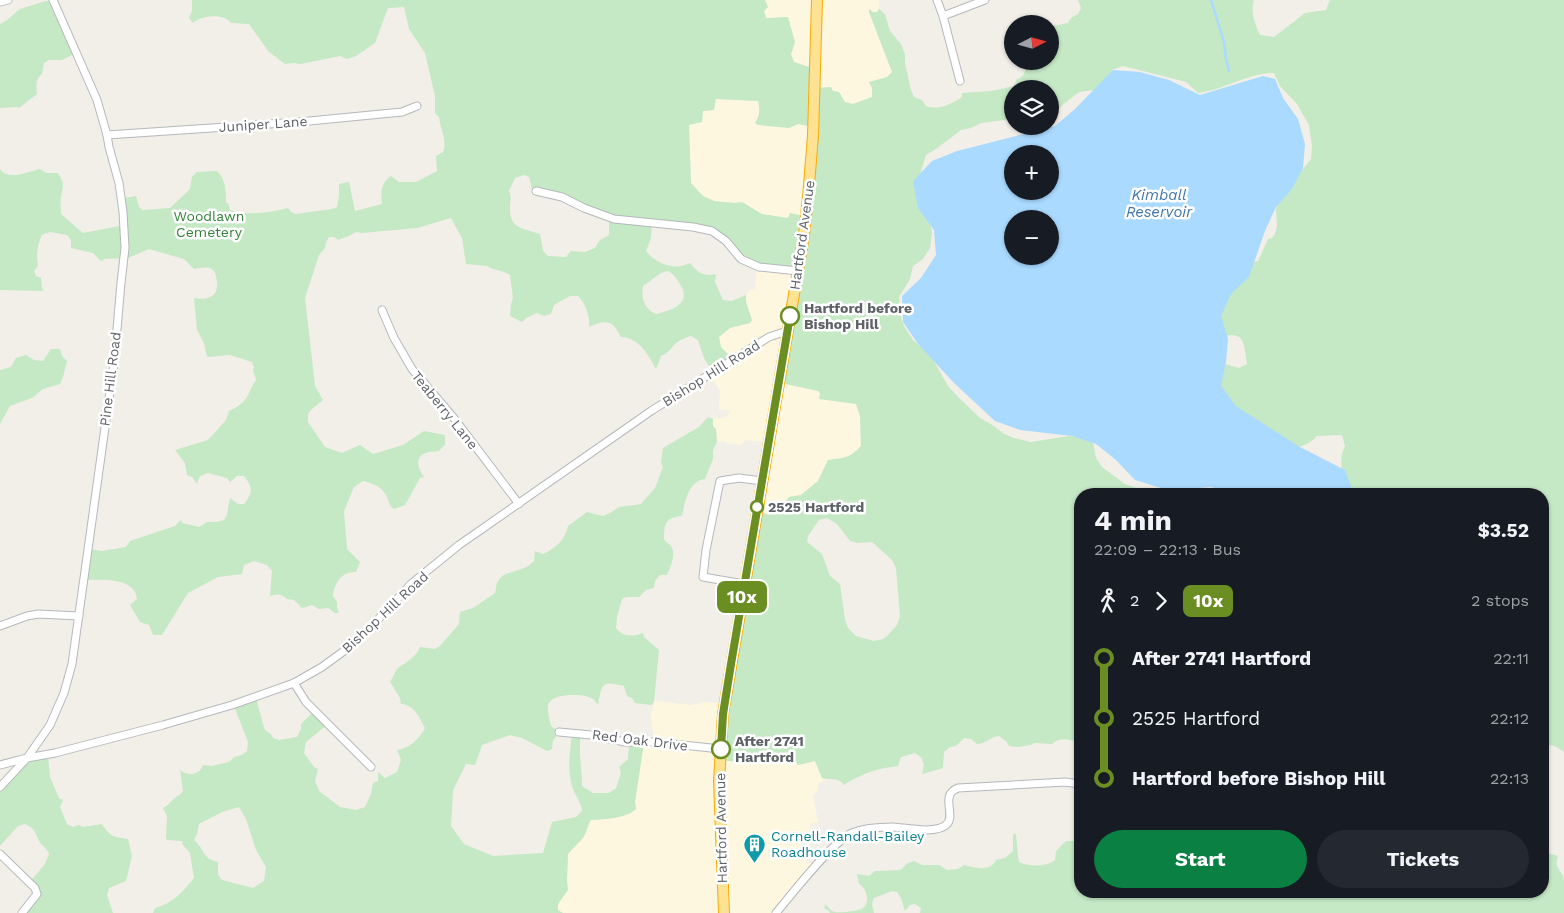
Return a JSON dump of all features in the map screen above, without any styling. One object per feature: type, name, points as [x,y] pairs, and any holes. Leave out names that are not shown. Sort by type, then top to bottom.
[{"type":"highway","name":"Hartford Avenue","points":[[724,913],[719,820],[723,714],[798,271],[808,197],[812,160],[817,0]]},
{"type":"street","points":[[0,2],[8,0]]},
{"type":"street","name":"Pine Hill Road","points":[[28,758],[50,725],[64,693],[72,664],[113,373],[126,248],[119,183],[109,147],[108,136],[97,100],[53,0]]},
{"type":"street","points":[[937,0],[960,81]]},
{"type":"street","points":[[943,16],[985,0]]},
{"type":"street","name":"Juniper Lane","points":[[108,136],[299,122],[402,112],[417,106]]},
{"type":"street","points":[[536,191],[562,197],[584,208],[614,219],[693,227],[712,232],[726,241],[741,259],[759,267],[798,271]]},
{"type":"street","name":"Teaberry Lane","points":[[382,310],[398,346],[412,370],[454,416],[519,504]]},
{"type":"street","name":"Bishop Hill Road","points":[[0,765],[163,725],[232,705],[294,683],[322,667],[348,648],[411,584],[459,545],[584,456],[660,405],[762,342],[788,330]]},
{"type":"street","points":[[744,584],[703,577],[706,550],[720,481],[739,478],[762,481]]},
{"type":"street","points":[[0,626],[38,614],[79,616]]},
{"type":"street","points":[[294,683],[306,702],[371,767]]},
{"type":"street","name":"Red Oak Drive","points":[[559,732],[591,735],[625,742],[653,742],[721,749]]},
{"type":"street","points":[[0,787],[28,758]]},
{"type":"street","points":[[776,913],[838,843],[852,833],[891,827],[924,830],[940,827],[946,824],[949,817],[948,799],[950,794],[958,788],[1065,782],[1074,783]]},
{"type":"street","points":[[0,854],[35,888],[37,894],[22,913]]},
{"type":"shaded area","points":[[765,0],[879,0],[877,12],[869,12],[892,72],[887,77],[869,82],[872,88],[872,97],[853,104],[845,102],[839,92],[815,88],[808,66],[794,62],[791,54],[795,42],[766,19],[764,10],[768,7]]},
{"type":"shaded area","points":[[716,99],[758,101],[760,108],[759,117],[755,123],[789,128],[798,124],[814,127],[806,216],[779,218],[762,214],[742,202],[714,201],[703,196],[691,183],[689,125],[702,122],[703,111],[714,110]]},
{"type":"shaded area","points":[[757,267],[798,271],[781,383],[818,391],[820,399],[856,404],[860,416],[861,446],[849,457],[828,460],[818,481],[801,495],[789,497],[775,514],[758,513],[769,442],[746,440],[740,445],[729,444],[724,441],[717,442],[716,429],[713,426],[713,419],[727,416],[730,410],[719,410],[720,391],[711,376],[721,347],[719,337],[730,328],[750,323],[752,320],[746,295],[750,290],[755,289]]},
{"type":"shaded area","points":[[654,701],[691,705],[704,702],[725,704],[738,762],[796,762],[798,765],[815,761],[822,778],[826,779],[818,784],[817,792],[813,795],[818,822],[810,824],[809,832],[801,832],[801,855],[815,867],[771,913],[563,913],[558,910],[558,904],[568,890],[568,854],[584,837],[591,820],[610,819],[631,813],[636,809],[635,802],[644,743],[654,741],[651,717]]},
{"type":"green space","name":"Woodlawn Cemetery","points":[[192,0],[765,0],[768,7],[764,11],[766,18],[788,17],[795,42],[791,54],[794,62],[815,69],[816,88],[831,87],[833,91],[839,92],[845,102],[853,104],[872,97],[872,88],[869,82],[887,77],[892,72],[869,12],[869,9],[877,12],[879,9],[885,14],[890,31],[901,44],[905,54],[905,64],[914,97],[922,100],[926,106],[935,108],[944,106],[962,97],[962,93],[1004,88],[1004,120],[981,123],[961,130],[926,155],[917,184],[931,225],[930,248],[923,259],[913,266],[910,279],[899,297],[901,318],[913,340],[931,356],[948,386],[980,418],[1004,434],[1031,442],[1069,436],[1085,438],[1093,442],[1096,458],[1102,467],[1125,484],[1136,488],[1074,488],[1074,741],[1062,739],[1052,744],[1035,743],[1018,747],[1009,746],[999,736],[977,744],[971,739],[964,738],[956,746],[950,747],[944,752],[943,768],[922,774],[924,765],[921,757],[915,753],[901,757],[898,766],[870,772],[844,785],[837,780],[822,778],[815,761],[798,765],[796,762],[738,762],[719,760],[758,513],[775,514],[789,497],[801,495],[818,481],[828,460],[846,457],[861,446],[860,416],[856,404],[819,399],[820,393],[818,391],[781,383],[798,275],[743,260],[713,232],[652,223],[651,238],[646,251],[660,263],[666,265],[678,266],[690,263],[701,273],[708,275],[716,274],[715,282],[723,300],[732,301],[746,295],[746,302],[752,320],[750,323],[730,328],[719,337],[721,347],[733,359],[713,373],[704,358],[698,340],[691,336],[678,341],[668,352],[661,356],[656,369],[650,358],[638,344],[633,340],[621,337],[611,324],[604,322],[589,327],[587,310],[578,296],[570,296],[554,305],[551,314],[544,316],[537,313],[522,322],[510,316],[513,298],[510,275],[487,266],[466,264],[462,238],[451,218],[417,228],[356,232],[338,240],[334,237],[329,237],[325,248],[319,255],[305,298],[315,386],[323,400],[308,414],[308,422],[325,447],[342,453],[360,445],[373,454],[403,445],[424,431],[445,435],[445,445],[439,451],[428,452],[420,457],[418,464],[424,477],[420,478],[405,505],[394,509],[382,489],[376,485],[363,481],[354,487],[344,511],[347,549],[360,562],[356,572],[343,576],[337,582],[333,596],[337,602],[339,613],[335,613],[328,608],[319,609],[312,605],[302,608],[294,600],[287,599],[281,595],[270,596],[272,571],[267,565],[254,561],[244,565],[242,574],[218,577],[188,593],[162,635],[153,635],[149,625],[140,622],[130,605],[137,599],[135,592],[130,587],[116,581],[85,580],[89,549],[102,551],[126,547],[130,541],[175,526],[181,520],[182,523],[199,527],[207,522],[224,520],[227,515],[230,498],[238,504],[244,504],[251,490],[244,476],[237,476],[230,482],[227,478],[208,473],[200,476],[197,484],[192,477],[187,475],[185,463],[175,450],[208,440],[226,420],[229,411],[241,404],[246,398],[256,380],[254,367],[252,362],[230,355],[207,357],[204,343],[197,330],[194,298],[204,299],[214,294],[217,286],[216,275],[209,268],[194,269],[184,259],[149,249],[128,258],[105,259],[101,261],[93,253],[71,248],[71,240],[67,235],[50,232],[42,235],[40,239],[37,250],[38,266],[34,271],[36,276],[41,278],[44,291],[0,290],[0,169],[3,173],[13,175],[40,169],[46,173],[58,173],[63,185],[61,214],[83,233],[120,226],[118,199],[136,196],[139,207],[143,210],[170,208],[190,189],[192,177],[197,172],[217,171],[220,174],[226,190],[226,203],[228,203],[230,210],[237,212],[259,213],[288,208],[296,214],[332,209],[337,207],[339,184],[349,182],[355,211],[382,204],[383,185],[391,176],[399,182],[416,182],[437,171],[436,156],[443,152],[445,143],[439,117],[435,113],[435,96],[425,53],[409,29],[404,7],[388,8],[375,43],[356,56],[347,59],[340,56],[301,64],[285,64],[268,51],[249,24],[231,23],[218,16],[197,20],[193,23],[189,18],[192,11]],"holes":[[[716,99],[758,101],[759,107],[755,123],[758,125],[789,128],[798,124],[814,127],[805,216],[790,213],[788,218],[762,214],[742,202],[714,201],[703,196],[691,183],[689,125],[702,122],[703,111],[714,110]],[[524,175],[529,177],[532,189],[609,218],[609,235],[600,240],[595,248],[585,252],[571,251],[566,257],[548,256],[543,251],[540,234],[518,226],[512,220],[510,214],[511,198],[509,191],[515,178]],[[668,271],[677,279],[684,292],[682,302],[673,309],[656,314],[652,312],[644,303],[642,295],[643,286],[661,273]],[[827,518],[837,524],[850,541],[857,543],[872,542],[892,560],[896,568],[900,616],[897,625],[883,639],[874,641],[856,636],[848,628],[845,620],[840,584],[830,576],[822,554],[807,542],[808,536],[819,520]]]},
{"type":"green space","points":[[1078,0],[1254,0],[1253,13],[1260,35],[1274,37],[1305,13],[1326,10],[1330,0],[1564,0],[1564,752],[1549,745],[1549,488],[1341,488],[1341,458],[1345,446],[1342,435],[1317,436],[1302,446],[1271,452],[1216,405],[1225,364],[1239,368],[1247,364],[1244,346],[1240,338],[1230,335],[1212,338],[1211,325],[1249,263],[1258,261],[1268,239],[1272,238],[1275,234],[1278,200],[1311,159],[1312,146],[1309,125],[1297,104],[1280,86],[1274,73],[1254,76],[1217,89],[1198,93],[1186,82],[1123,66],[1112,70],[1115,76],[1102,89],[1079,92],[1059,109],[1059,80],[1017,80],[1022,76],[1025,70],[1059,70],[1059,25],[1068,23],[1071,18],[1078,14],[1081,8]]},
{"type":"green space","points":[[46,1],[54,2],[76,53],[62,60],[49,60],[44,63],[42,74],[36,83],[37,94],[19,108],[0,108],[0,24],[20,9]]},
{"type":"green space","points":[[51,349],[60,349],[62,356],[67,361],[60,384],[43,389],[32,398],[10,406],[0,424],[0,370],[11,367],[16,358],[26,355],[34,360],[43,361]]},
{"type":"green space","points":[[708,417],[713,419],[717,442],[705,479],[699,481],[691,488],[682,516],[672,518],[665,525],[664,539],[670,545],[673,552],[673,560],[669,571],[667,575],[660,575],[655,581],[654,588],[646,590],[639,597],[626,597],[622,599],[617,617],[616,628],[619,631],[628,635],[643,633],[644,637],[659,650],[652,705],[635,703],[632,698],[627,696],[624,686],[611,683],[604,685],[602,688],[598,705],[589,697],[570,695],[556,697],[549,703],[548,708],[551,726],[560,733],[553,740],[552,749],[547,751],[522,738],[510,735],[482,745],[475,765],[466,764],[453,790],[451,826],[464,844],[493,856],[543,853],[552,822],[576,817],[582,811],[572,786],[570,773],[569,760],[572,734],[581,734],[582,786],[593,793],[609,793],[616,788],[621,773],[619,767],[628,759],[629,744],[644,743],[635,802],[636,809],[621,817],[591,820],[584,837],[568,854],[568,890],[558,904],[558,910],[563,913],[153,913],[155,908],[177,896],[194,878],[190,853],[182,841],[167,840],[166,838],[167,816],[163,808],[183,791],[180,770],[193,774],[199,771],[203,765],[212,766],[229,762],[234,757],[242,755],[247,751],[248,742],[234,706],[256,698],[264,728],[273,738],[279,740],[297,737],[301,724],[314,711],[328,724],[306,742],[304,753],[314,767],[318,769],[315,781],[319,791],[340,807],[356,810],[365,807],[371,794],[373,783],[378,781],[378,772],[385,778],[397,772],[401,760],[397,750],[406,748],[414,742],[425,728],[413,709],[401,704],[400,698],[390,682],[398,668],[414,656],[420,647],[435,649],[440,646],[459,624],[460,612],[473,608],[495,593],[497,582],[500,578],[526,567],[534,561],[535,551],[543,554],[556,546],[565,535],[568,526],[587,512],[603,516],[619,507],[641,504],[655,488],[663,467],[661,462],[663,448],[699,427]],"holes":[[[239,807],[246,819],[256,850],[266,867],[264,881],[253,888],[222,880],[218,875],[218,862],[206,856],[194,840],[199,824],[222,812]]]},
{"type":"green space","points":[[48,756],[50,777],[59,798],[63,800],[60,807],[67,824],[73,827],[79,825],[83,827],[102,824],[107,832],[113,836],[128,839],[132,856],[126,881],[109,888],[107,895],[113,913],[23,913],[37,895],[30,882],[45,864],[49,854],[34,830],[25,824],[18,826],[0,846],[0,788],[28,758]]},
{"type":"green space","points":[[1013,834],[1016,834],[1019,862],[1042,865],[1055,860],[1056,851],[1066,841],[1074,841],[1074,898],[1549,898],[1549,853],[1558,856],[1557,867],[1564,881],[1564,913],[920,913],[921,908],[915,904],[910,905],[905,911],[901,898],[897,892],[892,891],[874,898],[872,904],[874,913],[830,913],[824,908],[826,904],[834,912],[838,912],[854,911],[863,908],[867,902],[867,895],[864,888],[859,884],[857,874],[869,876],[875,871],[899,870],[906,864],[914,861],[922,865],[939,865],[947,870],[958,869],[964,865],[986,868],[994,864],[996,860],[1005,858],[1013,851]]},
{"type":"water","name":"Kimball Reservoir","points":[[1113,70],[1140,72],[1169,80],[1200,95],[1263,76],[1275,79],[1283,98],[1298,119],[1305,144],[1303,168],[1292,189],[1276,207],[1265,231],[1249,277],[1231,294],[1221,316],[1228,339],[1221,386],[1236,406],[1298,446],[1345,470],[1352,488],[1161,488],[1135,480],[1116,460],[1096,444],[1072,436],[1020,430],[995,421],[954,383],[918,344],[903,322],[902,296],[921,278],[936,255],[934,230],[918,208],[913,181],[932,161],[957,151],[1020,135],[1059,135],[1059,123]]},
{"type":"waterway","points":[[1211,0],[1224,42],[1229,71]]},
{"type":"bus line","name":"10x","points":[[721,749],[723,714],[790,316]]},
{"type":"place","name":"Hartford before Bishop Hill","points":[[790,316]]},
{"type":"place","name":"2525 Hartford","points":[[757,507]]},
{"type":"place","name":"After 2741 Hartford","points":[[721,749]]},
{"type":"place","name":"Cornell-Randall-Bailey Roadhouse","points":[[755,863]]}]
